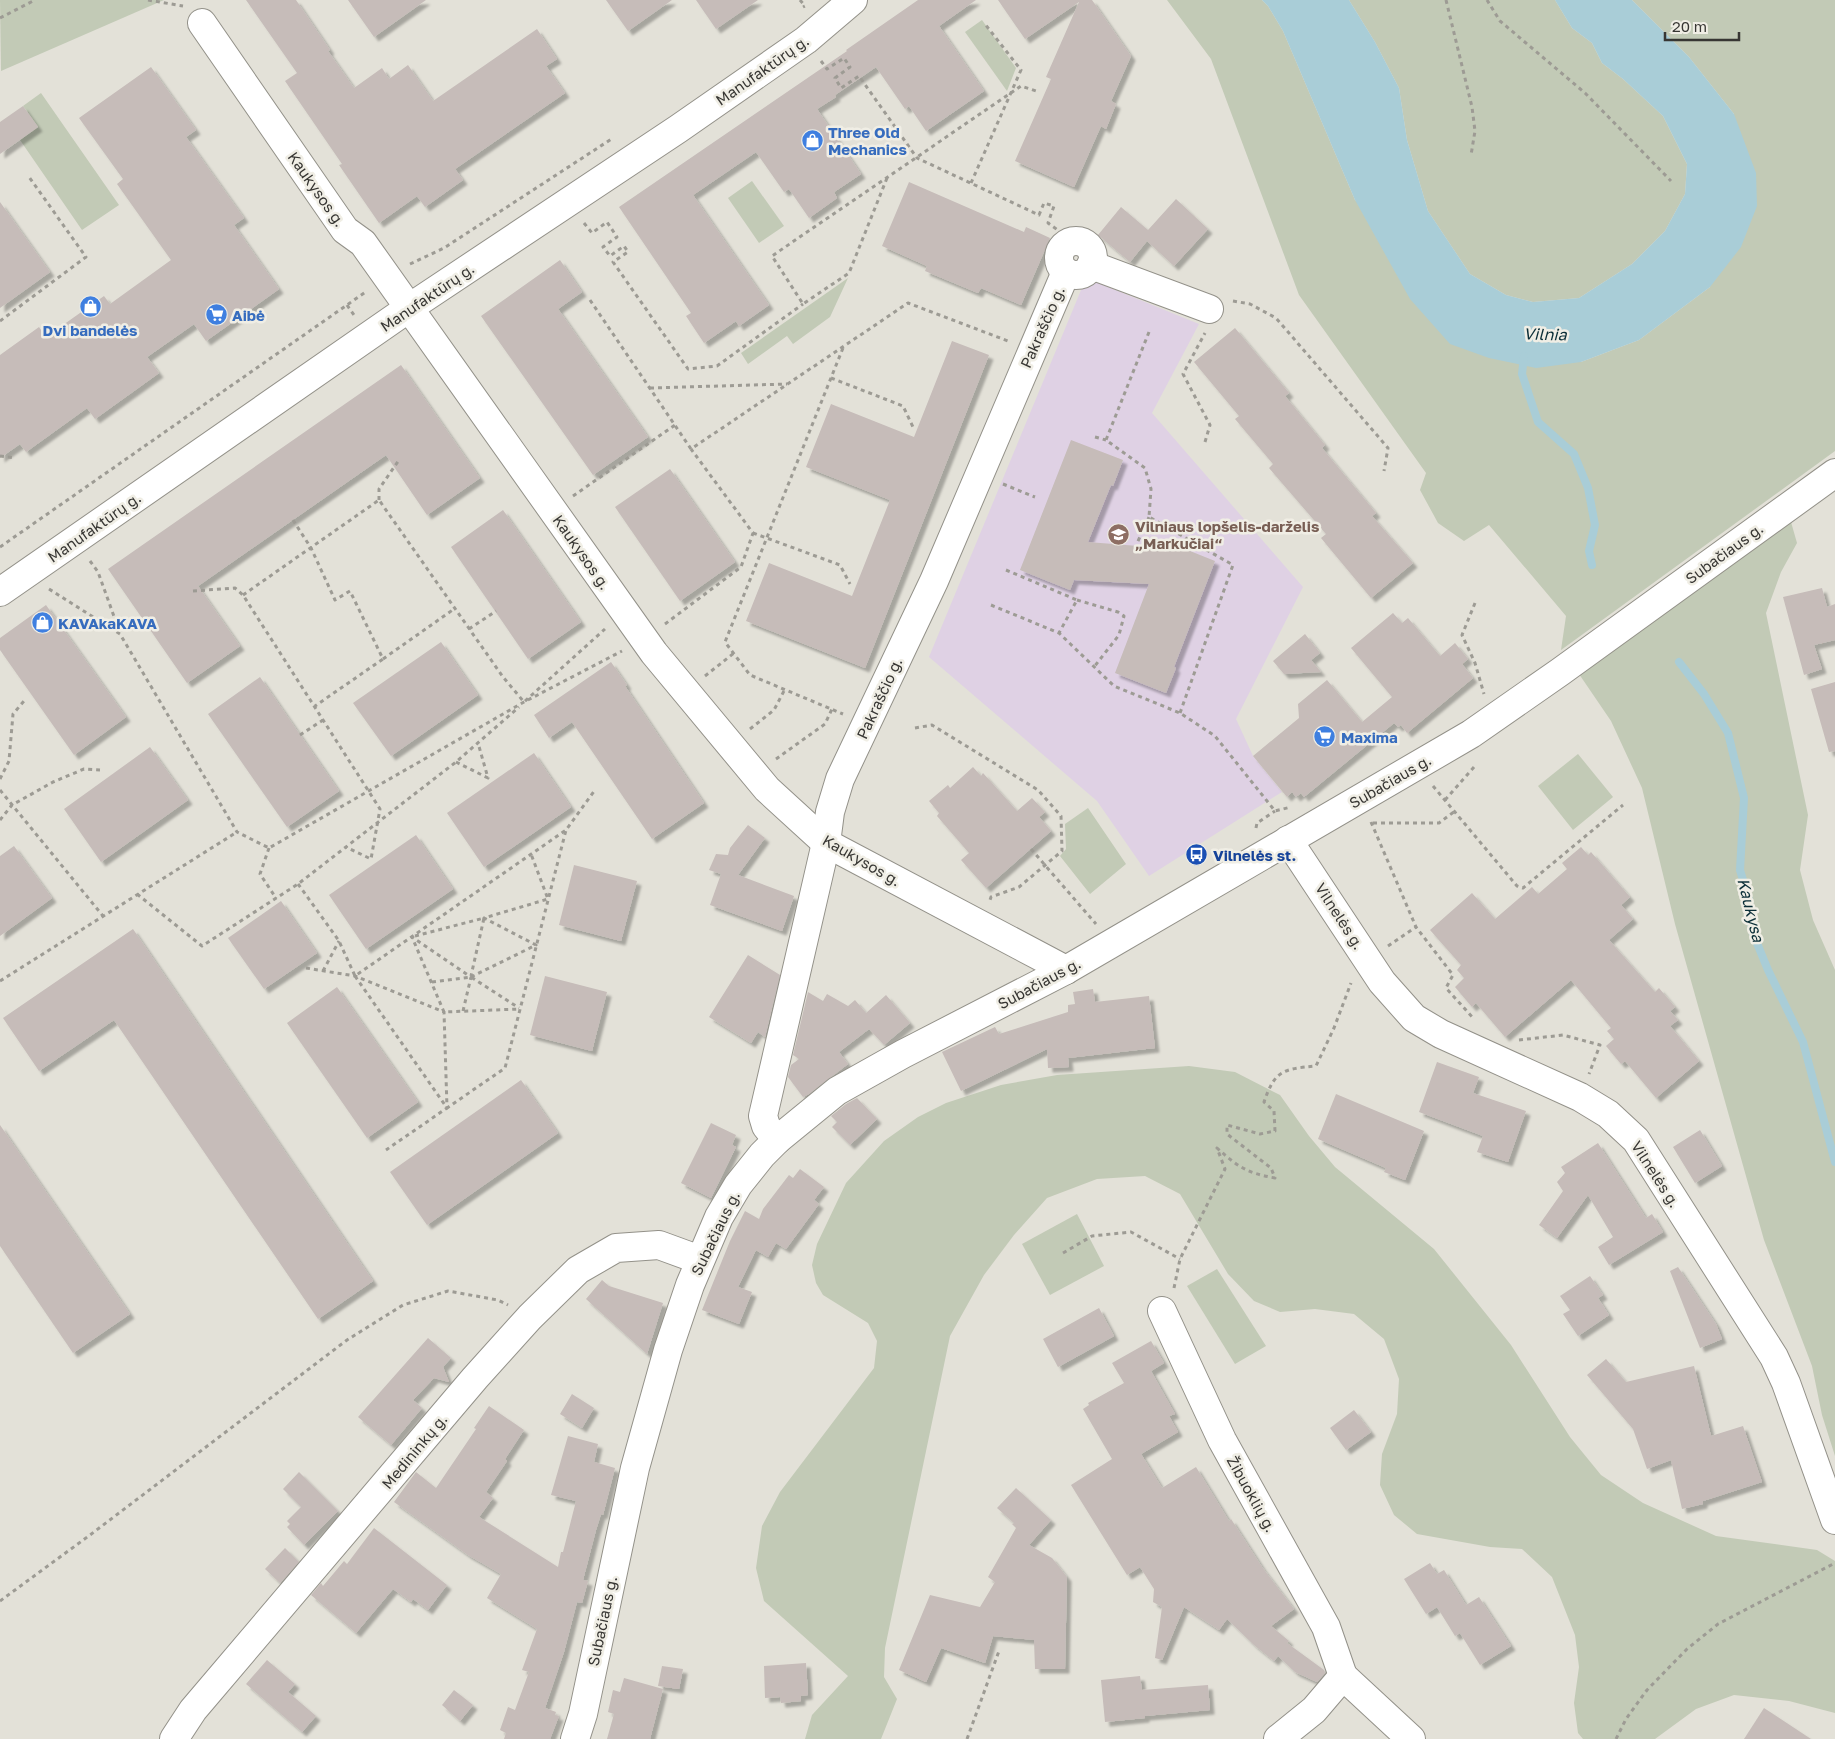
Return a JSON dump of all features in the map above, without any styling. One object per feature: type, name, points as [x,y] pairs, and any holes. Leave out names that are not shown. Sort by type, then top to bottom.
[{"type":"street","name":"Manufaktūrų g.","points":[[0,592],[409,308],[570,202],[806,40],[853,0]]},
{"type":"street","name":"Kaukysos g.","points":[[202,23],[345,230],[363,243],[624,612],[685,691],[754,775],[793,814],[826,842],[1066,970]]},
{"type":"street","points":[[1066,244],[1061,249],[1059,261],[1062,268],[1079,269],[1209,309]]},
{"type":"street","name":"Pakraščio g.","points":[[777,1140],[766,1126],[763,1116],[826,842],[830,812],[840,779],[934,581],[1032,350],[1079,269]]},
{"type":"street","name":"Subačiaus g.","points":[[575,1739],[583,1714],[631,1487],[646,1425],[668,1350],[690,1285],[719,1217],[738,1185],[762,1155],[777,1140],[837,1091],[903,1054],[1066,970],[1471,734],[1835,473]]},
{"type":"street","name":"Vilnelės g.","points":[[1288,840],[1382,982],[1414,1018],[1441,1034],[1580,1098],[1608,1114],[1636,1140],[1774,1357],[1786,1383],[1835,1520]]},
{"type":"street","name":"Medininkų g.","points":[[174,1739],[193,1710],[475,1378],[530,1317],[578,1270],[616,1248],[659,1245],[700,1260]]},
{"type":"street","name":"Žibuoklių g.","points":[[1162,1311],[1222,1440],[1326,1627],[1344,1676],[1411,1739]]},
{"type":"street","points":[[1278,1739],[1314,1710],[1344,1676]]},
{"type":"path","points":[[0,18],[35,0]]},
{"type":"path","points":[[148,0],[182,6],[202,23]]},
{"type":"path","points":[[800,0],[805,6]]},
{"type":"path","points":[[1446,0],[1472,107],[1475,131],[1471,155]]},
{"type":"path","points":[[1487,0],[1500,21],[1585,93],[1671,180]]},
{"type":"path","points":[[971,183],[1021,70],[985,24]]},
{"type":"path","points":[[806,40],[827,69],[844,58],[850,67],[835,78],[841,88],[859,76],[917,158],[1039,215],[1044,202],[1054,206],[1048,223],[1059,231],[1066,244]]},
{"type":"path","points":[[803,304],[772,256],[1021,86],[1039,92]]},
{"type":"path","points":[[0,321],[86,257],[30,177]]},
{"type":"path","points":[[570,202],[592,233],[607,222],[618,237],[603,247],[610,256],[624,246],[628,252],[613,262],[688,369],[717,366],[849,273],[887,178]]},
{"type":"path","points":[[590,300],[691,449],[753,533],[840,565],[850,584]]},
{"type":"path","points":[[1205,442],[1210,425],[1183,374],[1212,322],[1209,309],[1232,301],[1250,304],[1276,318],[1388,448],[1384,471]]},
{"type":"path","points":[[691,449],[908,303],[1032,350]]},
{"type":"path","points":[[1106,440],[1149,332]]},
{"type":"path","points":[[844,347],[725,642],[750,675],[867,724]]},
{"type":"path","points":[[831,378],[902,406],[913,427]]},
{"type":"path","points":[[650,388],[788,384]]},
{"type":"path","points":[[552,510],[675,425]]},
{"type":"path","points":[[1095,437],[1106,440],[1145,468],[1152,489],[1149,517],[1138,541]]},
{"type":"path","points":[[0,456],[15,458]]},
{"type":"path","points":[[398,460],[379,489],[379,500],[454,609],[503,677],[524,702]]},
{"type":"path","points":[[979,475],[1035,497]]},
{"type":"path","points":[[243,595],[379,500]]},
{"type":"path","points":[[1149,517],[1232,564],[1180,713]]},
{"type":"path","points":[[293,520],[311,548],[335,600],[350,591],[382,659]]},
{"type":"path","points":[[276,898],[260,874],[269,848],[524,702],[644,639],[740,566],[753,533]]},
{"type":"path","points":[[76,540],[98,572],[120,634],[237,832],[269,848]]},
{"type":"path","points":[[1006,570],[1077,600],[1118,612],[1124,616],[1119,636],[1094,667]]},
{"type":"path","points":[[26,574],[120,634]]},
{"type":"path","points":[[193,591],[235,588],[243,595],[380,809],[371,859],[346,847]]},
{"type":"path","points":[[1059,633],[1077,600]]},
{"type":"path","points":[[1475,604],[1462,635],[1475,663],[1492,719]]},
{"type":"path","points":[[991,605],[1059,633],[1114,686],[1180,713],[1215,736],[1275,811],[1292,807],[1298,809],[1312,826]]},
{"type":"path","points":[[315,706],[454,609]]},
{"type":"path","points":[[469,629],[496,612]]},
{"type":"path","points":[[137,894],[202,946],[298,884],[456,762],[624,612]]},
{"type":"path","points":[[685,691],[734,653]]},
{"type":"path","points":[[729,745],[774,710],[785,689]]},
{"type":"path","points":[[0,779],[9,762],[13,714],[24,701]]},
{"type":"path","points":[[754,775],[825,724],[832,709]]},
{"type":"path","points":[[300,735],[323,720]]},
{"type":"path","points":[[915,728],[932,725],[1038,790],[1061,816],[1062,851],[1019,887],[991,897],[977,924]]},
{"type":"path","points":[[456,762],[488,778],[478,743]]},
{"type":"path","points":[[1416,767],[1517,886],[1523,888],[1623,805]]},
{"type":"path","points":[[1445,800],[1474,767]]},
{"type":"path","points":[[0,820],[12,805],[53,782],[84,769],[100,770]]},
{"type":"path","points":[[0,790],[103,916]]},
{"type":"path","points":[[355,976],[566,830],[595,790]]},
{"type":"path","points":[[1372,823],[1439,823],[1455,811]]},
{"type":"path","points":[[1368,819],[1372,823],[1416,927],[1453,975],[1446,988],[1478,1022]]},
{"type":"path","points":[[386,1150],[505,1068],[566,830]]},
{"type":"path","points":[[0,981],[237,832]]},
{"type":"path","points":[[1031,849],[1113,943]]},
{"type":"path","points":[[531,854],[548,899]]},
{"type":"path","points":[[298,884],[339,941],[355,976],[447,1108]]},
{"type":"path","points":[[412,937],[548,899]]},
{"type":"path","points":[[484,918],[536,946]]},
{"type":"path","points":[[463,1011],[484,918]]},
{"type":"path","points":[[1162,1311],[1175,1287],[1180,1259],[1225,1169],[1217,1148],[1234,1164],[1253,1174],[1275,1178],[1271,1168],[1227,1134],[1227,1125],[1260,1134],[1275,1131],[1274,1111],[1264,1102],[1270,1084],[1279,1074],[1304,1067],[1316,1066],[1334,1028],[1351,983],[1368,960],[1416,927]]},
{"type":"path","points":[[412,937],[520,1009]]},
{"type":"path","points":[[412,937],[444,1012],[447,1108]]},
{"type":"path","points":[[323,971],[339,941]]},
{"type":"path","points":[[432,982],[471,977],[536,946]]},
{"type":"path","points":[[306,968],[355,976],[444,1012],[520,1009]]},
{"type":"path","points":[[1491,1057],[1496,1043],[1563,1035],[1600,1045],[1580,1098]]},
{"type":"path","points":[[1063,1253],[1092,1236],[1131,1232],[1180,1259]]},
{"type":"path","points":[[0,1600],[98,1529],[347,1340],[403,1305],[448,1291],[498,1300],[530,1317]]},
{"type":"path","points":[[1616,1739],[1626,1719],[1647,1690],[1687,1649],[1718,1624],[1835,1563]]},
{"type":"path","points":[[968,1739],[999,1652]]},
{"type":"shaded area","name":"Vilniaus lopšelis-darželis „Markučiai“","points":[[1086,278],[1199,324],[1152,413],[1303,587],[1236,719],[1253,756],[1282,792],[1149,876],[1097,801],[929,657]]},
{"type":"green space","points":[[0,0],[164,0],[1,71]]},
{"type":"green space","points":[[1167,0],[1262,0],[1268,6],[1283,31],[1355,200],[1581,362],[1639,340],[1710,287],[1734,114],[1689,57],[1632,0],[1835,0],[1835,451],[1561,650],[1566,616],[1489,525],[1464,541],[1438,523],[1420,490],[1426,473],[1299,295],[1211,59]]},
{"type":"green space","points":[[1349,0],[1555,0],[1572,28],[1592,43],[1602,63],[1623,79],[1663,116],[1687,164],[1685,194],[1665,231],[1632,264],[1579,298],[1533,302],[1506,295],[1470,274],[1428,211],[1407,140],[1399,88],[1375,42]]},
{"type":"green space","points":[[982,20],[1016,68],[1007,91],[965,32]]},
{"type":"green space","points":[[41,93],[119,205],[82,230],[20,140],[38,127],[23,106]]},
{"type":"green space","points":[[752,181],[784,226],[759,243],[728,198]]},
{"type":"green space","points":[[848,278],[830,317],[793,344],[787,336],[748,364],[741,353]]},
{"type":"green space","points":[[1791,522],[1797,543],[1781,572],[1766,613],[1808,815],[1800,870],[1813,920],[1835,970],[1835,1456],[1822,1415],[1812,1366],[1764,1240],[1675,924],[1642,788],[1611,721],[1579,674]]},
{"type":"green space","points":[[1578,754],[1613,797],[1573,830],[1538,786]]},
{"type":"green space","points":[[1088,808],[1126,864],[1090,894],[1060,856],[1066,849],[1065,824]]},
{"type":"green space","points":[[1189,1066],[1235,1072],[1280,1095],[1309,1136],[1335,1167],[1434,1249],[1511,1345],[1570,1437],[1601,1475],[1643,1503],[1716,1536],[1817,1550],[1835,1561],[1835,1713],[1789,1701],[1734,1695],[1696,1709],[1655,1739],[1583,1739],[1578,1733],[1574,1703],[1579,1667],[1575,1635],[1552,1577],[1522,1549],[1490,1547],[1417,1534],[1394,1515],[1380,1485],[1382,1454],[1397,1414],[1399,1379],[1384,1339],[1354,1314],[1315,1309],[1280,1312],[1254,1301],[1228,1274],[1180,1194],[1145,1176],[1097,1179],[1047,1198],[1014,1235],[984,1275],[950,1336],[885,1648],[884,1677],[897,1699],[881,1739],[805,1739],[812,1715],[848,1676],[764,1601],[756,1568],[762,1526],[780,1492],[874,1368],[877,1341],[868,1323],[823,1295],[816,1283],[812,1265],[817,1244],[846,1183],[884,1141],[918,1117],[946,1103],[1001,1085],[1057,1075]]},
{"type":"green space","points":[[1077,1214],[1104,1266],[1050,1295],[1022,1244]]},
{"type":"green space","points":[[1217,1269],[1266,1346],[1235,1364],[1187,1286]]},
{"type":"water","name":"Vilnia","points":[[1262,0],[1349,0],[1375,42],[1399,88],[1407,140],[1428,211],[1470,274],[1506,295],[1533,302],[1579,298],[1632,264],[1665,231],[1685,194],[1687,164],[1663,116],[1623,79],[1602,63],[1592,43],[1572,28],[1555,0],[1632,0],[1689,57],[1734,114],[1756,173],[1757,206],[1741,247],[1710,287],[1639,340],[1581,362],[1536,368],[1489,358],[1450,344],[1410,299],[1355,200],[1283,31],[1268,6]]},
{"type":"building","points":[[246,0],[296,0],[354,88],[382,68],[389,79],[408,65],[433,101],[537,29],[557,59],[546,66],[565,93],[455,169],[463,180],[425,207],[417,196],[379,223],[339,165],[342,164],[285,81],[297,73]]},
{"type":"building","points":[[348,0],[426,0],[374,37]]},
{"type":"building","points":[[606,0],[672,0],[628,31]]},
{"type":"building","points":[[696,0],[758,0],[716,29]]},
{"type":"building","points":[[918,0],[976,0],[939,26],[984,91],[926,131],[909,106],[905,109],[876,67],[835,95],[836,97],[817,109],[861,174],[834,192],[837,198],[809,218],[789,189],[784,192],[756,152],[693,195],[769,305],[739,326],[736,321],[704,343],[686,316],[691,313],[619,207],[847,51]]},
{"type":"building","points":[[998,0],[1092,0],[1131,56],[1111,101],[1116,104],[1106,129],[1101,126],[1074,187],[1015,161],[1051,79],[1046,77],[1079,2],[1025,39]]},
{"type":"building","points":[[151,67],[196,130],[186,137],[244,218],[234,225],[279,289],[206,341],[194,324],[147,357],[159,373],[95,419],[87,408],[26,452],[20,444],[0,458],[0,355],[39,327],[46,337],[104,296],[110,304],[171,260],[117,184],[123,179],[79,118]]},
{"type":"building","points":[[23,106],[38,127],[0,154],[0,122]]},
{"type":"building","points":[[909,182],[1024,232],[1026,227],[1050,238],[1021,305],[981,288],[978,293],[925,271],[927,266],[882,246]]},
{"type":"building","points":[[1176,199],[1208,229],[1174,266],[1147,241],[1130,262],[1098,235],[1121,207],[1148,230]]},
{"type":"building","points":[[0,202],[50,272],[0,308]]},
{"type":"building","points":[[560,260],[582,292],[558,309],[648,437],[593,475],[481,316]]},
{"type":"building","points":[[1235,328],[1289,393],[1285,396],[1325,445],[1322,448],[1376,513],[1372,516],[1413,563],[1371,598],[1321,538],[1326,534],[1269,468],[1273,464],[1235,419],[1239,416],[1194,362]]},
{"type":"building","points":[[952,341],[989,355],[865,668],[746,621],[769,563],[852,596],[890,500],[806,467],[831,404],[914,437]]},
{"type":"building","points":[[401,365],[480,478],[427,515],[386,455],[198,586],[240,646],[187,683],[108,569]]},
{"type":"building","points":[[1071,440],[1123,460],[1088,542],[1163,548],[1165,541],[1215,561],[1174,667],[1176,668],[1166,693],[1115,673],[1149,584],[1074,580],[1070,590],[1020,570]]},
{"type":"building","points":[[670,469],[735,562],[680,601],[615,507]]},
{"type":"building","points":[[503,510],[581,622],[528,659],[451,547]]},
{"type":"building","points":[[1822,588],[1827,607],[1835,604],[1835,640],[1814,645],[1822,669],[1804,675],[1783,597]]},
{"type":"building","points":[[46,605],[126,717],[74,755],[0,650],[0,638]]},
{"type":"building","points":[[1393,613],[1402,623],[1408,618],[1440,656],[1455,643],[1468,659],[1462,664],[1473,678],[1407,733],[1401,725],[1398,727],[1394,723],[1304,797],[1301,793],[1296,797],[1292,792],[1287,797],[1253,756],[1299,718],[1298,704],[1327,680],[1362,722],[1392,697],[1351,648]]},
{"type":"building","points":[[1305,634],[1320,653],[1311,660],[1321,672],[1284,674],[1273,661]]},
{"type":"building","points":[[441,642],[478,695],[391,756],[353,703]]},
{"type":"building","points":[[611,662],[627,685],[625,686],[704,803],[652,839],[572,722],[549,738],[534,715]]},
{"type":"building","points":[[260,677],[339,791],[287,827],[208,714]]},
{"type":"building","points":[[1835,682],[1835,751],[1829,752],[1811,689]]},
{"type":"building","points":[[150,747],[188,800],[101,862],[64,809]]},
{"type":"building","points":[[534,753],[571,807],[484,867],[447,813]]},
{"type":"building","points":[[973,767],[981,776],[983,773],[1017,811],[1032,798],[1045,812],[1039,817],[1051,831],[986,888],[961,860],[969,853],[937,816],[939,813],[929,801],[948,785],[950,788]]},
{"type":"building","points":[[748,825],[765,838],[738,875],[794,896],[782,931],[710,905],[721,874],[709,870],[716,854],[728,855],[730,848]]},
{"type":"building","points":[[416,835],[453,889],[366,949],[329,895]]},
{"type":"building","points":[[14,846],[52,898],[0,936],[0,856]]},
{"type":"building","points":[[1581,847],[1588,855],[1591,852],[1630,897],[1621,905],[1633,919],[1609,940],[1655,992],[1659,988],[1675,1007],[1670,1011],[1678,1020],[1670,1026],[1699,1061],[1656,1098],[1625,1061],[1621,1064],[1606,1046],[1614,1039],[1607,1031],[1611,1028],[1571,980],[1505,1037],[1476,1003],[1472,1007],[1455,987],[1464,978],[1457,970],[1461,965],[1430,930],[1472,893],[1495,919],[1532,887],[1538,894],[1567,869],[1562,863]]},
{"type":"building","points":[[574,865],[637,881],[621,941],[559,925]]},
{"type":"building","points":[[281,901],[317,953],[264,989],[228,938]]},
{"type":"building","points":[[133,929],[373,1281],[318,1319],[114,1020],[39,1071],[3,1018]]},
{"type":"building","points":[[748,955],[780,975],[765,1037],[758,1032],[751,1043],[709,1017]]},
{"type":"building","points":[[545,976],[607,992],[592,1051],[530,1035]]},
{"type":"building","points":[[337,987],[418,1102],[367,1138],[287,1023]]},
{"type":"building","points":[[1093,989],[1095,1002],[1149,996],[1155,1048],[1068,1058],[1069,1067],[1048,1068],[1047,1049],[961,1091],[942,1052],[995,1027],[999,1034],[1068,1012],[1068,1005],[1075,1004],[1073,992]]},
{"type":"building","points":[[808,992],[823,1001],[827,994],[848,1006],[855,1000],[866,1013],[886,995],[910,1023],[884,1045],[869,1029],[839,1052],[848,1064],[803,1097],[788,1077],[791,1065],[799,1059],[793,1055]]},
{"type":"building","points":[[1437,1062],[1479,1077],[1473,1093],[1526,1111],[1508,1162],[1477,1152],[1483,1136],[1419,1112]]},
{"type":"building","points":[[521,1080],[558,1133],[427,1225],[390,1172]]},
{"type":"building","points":[[1336,1094],[1424,1131],[1405,1180],[1384,1172],[1386,1168],[1318,1139]]},
{"type":"building","points":[[857,1098],[877,1119],[850,1145],[832,1127],[837,1122],[831,1116]]},
{"type":"building","points":[[711,1123],[736,1135],[732,1145],[736,1147],[711,1198],[681,1183]]},
{"type":"building","points":[[0,1125],[130,1314],[73,1353],[0,1246]]},
{"type":"building","points":[[1700,1130],[1722,1166],[1695,1183],[1673,1147]]},
{"type":"building","points":[[1598,1143],[1646,1218],[1652,1214],[1663,1232],[1609,1265],[1598,1247],[1613,1237],[1588,1195],[1557,1238],[1539,1225],[1563,1191],[1557,1182],[1565,1173],[1561,1167]]},
{"type":"building","points":[[800,1169],[824,1187],[814,1200],[819,1204],[786,1249],[776,1243],[768,1257],[756,1250],[738,1287],[752,1292],[739,1324],[702,1310],[730,1241],[745,1211],[759,1219],[763,1209],[789,1175],[793,1178]]},
{"type":"building","points":[[1678,1267],[1716,1324],[1722,1339],[1700,1348],[1670,1271]]},
{"type":"building","points":[[1590,1276],[1603,1295],[1598,1298],[1609,1315],[1578,1336],[1563,1314],[1570,1310],[1560,1296]]},
{"type":"building","points":[[602,1280],[609,1286],[663,1303],[647,1354],[586,1299]]},
{"type":"building","points":[[1099,1308],[1114,1336],[1058,1367],[1043,1339]]},
{"type":"building","points":[[428,1338],[451,1358],[443,1367],[449,1382],[434,1378],[413,1400],[422,1408],[391,1445],[358,1417]]},
{"type":"building","points":[[1151,1341],[1164,1363],[1151,1371],[1175,1414],[1169,1416],[1178,1432],[1141,1454],[1162,1488],[1196,1467],[1229,1521],[1231,1519],[1262,1567],[1294,1609],[1271,1626],[1289,1641],[1287,1643],[1324,1670],[1325,1673],[1317,1682],[1295,1672],[1278,1656],[1274,1661],[1227,1619],[1219,1630],[1184,1607],[1162,1660],[1155,1658],[1162,1607],[1153,1602],[1154,1589],[1140,1567],[1127,1575],[1071,1485],[1112,1459],[1083,1409],[1089,1405],[1088,1403],[1124,1383],[1112,1363]]},
{"type":"building","points":[[1606,1359],[1626,1382],[1694,1366],[1711,1436],[1743,1426],[1762,1482],[1703,1501],[1703,1504],[1682,1509],[1671,1460],[1647,1469],[1633,1429],[1587,1375]]},
{"type":"building","points":[[572,1394],[594,1408],[582,1428],[560,1414]]},
{"type":"building","points":[[489,1406],[524,1430],[505,1459],[507,1461],[486,1492],[493,1498],[479,1517],[558,1567],[576,1501],[551,1495],[568,1436],[598,1444],[594,1462],[615,1468],[583,1580],[588,1581],[582,1603],[577,1602],[564,1652],[545,1708],[556,1712],[555,1715],[559,1716],[550,1739],[504,1739],[506,1733],[500,1730],[508,1707],[515,1710],[529,1672],[522,1670],[537,1629],[487,1598],[501,1574],[468,1555],[394,1502],[416,1472],[436,1488],[476,1429],[474,1428]]},
{"type":"building","points":[[1354,1410],[1371,1432],[1346,1450],[1330,1428]]},
{"type":"building","points":[[299,1472],[338,1511],[304,1545],[287,1527],[290,1524],[287,1521],[301,1507],[283,1489]]},
{"type":"building","points":[[1016,1488],[1051,1520],[1029,1545],[1052,1558],[1067,1577],[1065,1669],[1035,1669],[1034,1640],[993,1636],[985,1663],[941,1648],[926,1682],[899,1670],[930,1595],[980,1607],[995,1582],[988,1577],[1016,1528],[1012,1524],[1014,1523],[997,1508]]},
{"type":"building","points":[[374,1528],[447,1585],[428,1610],[413,1599],[411,1602],[393,1589],[356,1633],[311,1595],[321,1583],[323,1586],[344,1561],[347,1564]]},
{"type":"building","points":[[285,1548],[299,1562],[280,1583],[265,1569]]},
{"type":"building","points":[[1430,1563],[1437,1574],[1444,1570],[1466,1605],[1479,1597],[1511,1646],[1480,1665],[1460,1633],[1455,1636],[1437,1607],[1426,1614],[1404,1579]]},
{"type":"building","points":[[267,1660],[295,1684],[288,1692],[316,1716],[302,1732],[246,1684]]},
{"type":"building","points":[[806,1663],[808,1695],[801,1696],[801,1701],[781,1703],[780,1697],[765,1698],[764,1666]]},
{"type":"building","points":[[662,1666],[683,1669],[679,1689],[658,1686]]},
{"type":"building","points":[[1140,1676],[1142,1690],[1208,1685],[1210,1710],[1105,1722],[1101,1680]]},
{"type":"building","points":[[624,1678],[663,1689],[650,1739],[607,1739],[614,1714],[608,1712],[613,1690],[620,1692]]},
{"type":"building","points":[[454,1690],[473,1705],[460,1721],[442,1705]]},
{"type":"building","points":[[1764,1708],[1811,1739],[1744,1739]]},
{"type":"waterway","name":"Kaukysa","points":[[1524,356],[1522,374],[1538,422],[1574,454],[1588,488],[1595,525],[1589,551],[1592,565]]},
{"type":"waterway","name":"Kaukysa","points":[[1679,662],[1704,694],[1728,733],[1744,798],[1740,870],[1749,900],[1752,931],[1768,970],[1803,1042],[1835,1162]]},
{"type":"place","name":"Three Old Mechanics","points":[[812,141]]},
{"type":"place","name":"Dvi bandelės","points":[[90,307]]},
{"type":"place","name":"Aibė","points":[[216,315]]},
{"type":"place","name":"Vilniaus lopšelis-darželis „Markučiai“","points":[[1119,535]]},
{"type":"place","name":"KAVAkaKAVA","points":[[42,623]]},
{"type":"place","name":"Maxima","points":[[1325,737]]},
{"type":"place","name":"Vilnelės st.","points":[[1197,855]]}]
